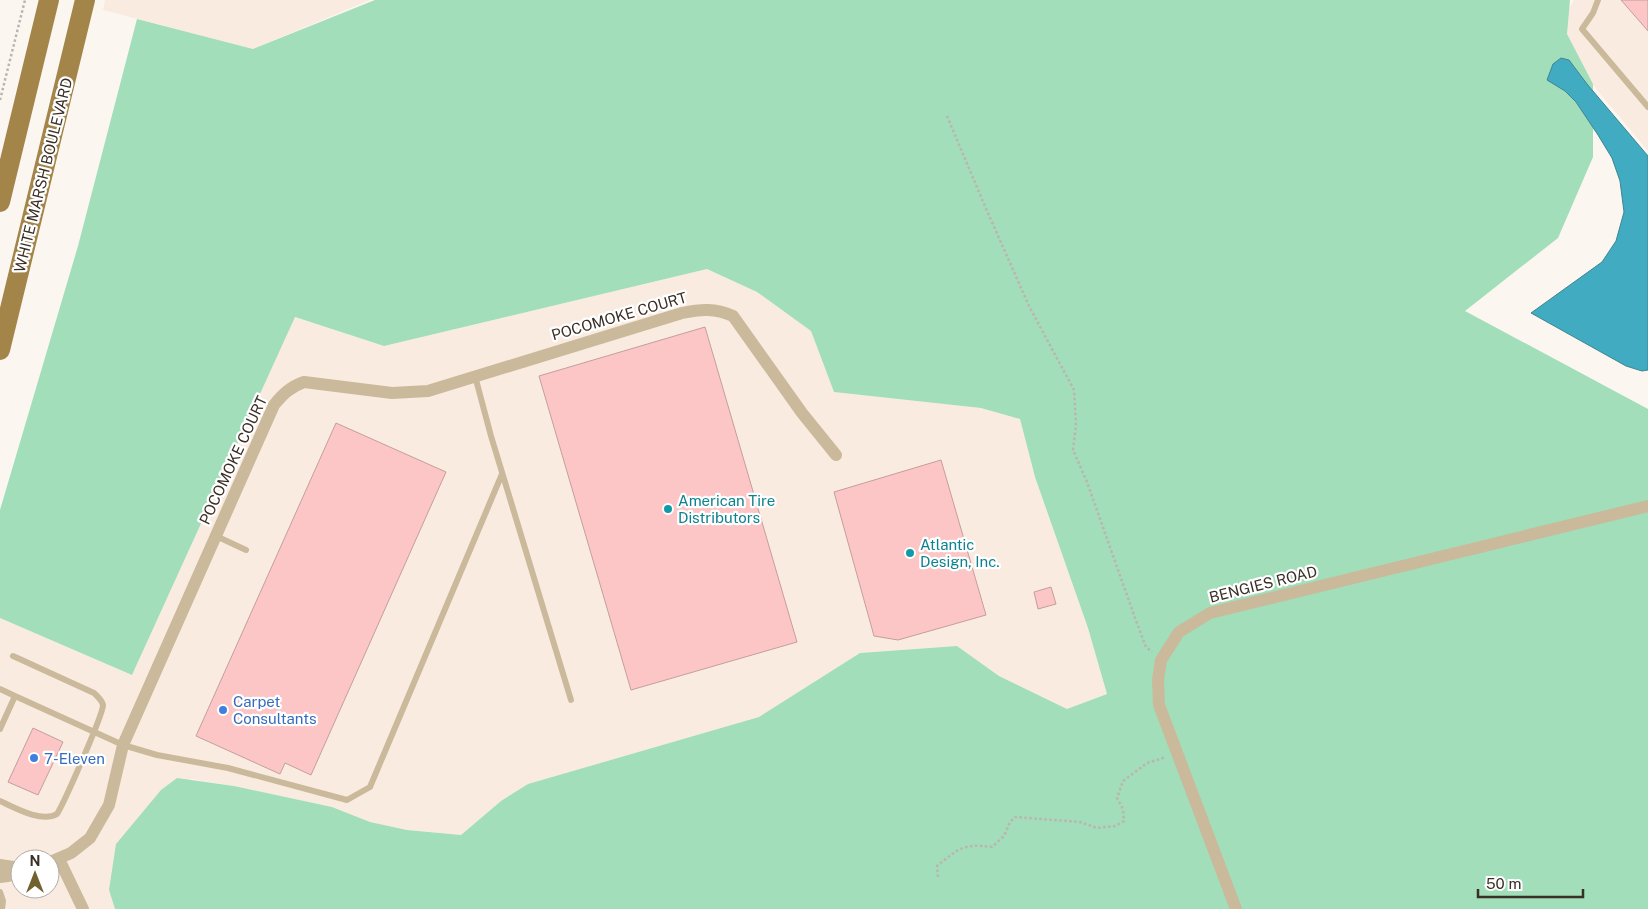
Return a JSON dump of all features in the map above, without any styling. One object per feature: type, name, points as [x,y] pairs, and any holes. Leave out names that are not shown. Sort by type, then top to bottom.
[{"type":"main road","points":[[0,202],[49,0]]},
{"type":"main road","name":"WHITE MARSH BOULEVARD","points":[[0,350],[86,0]]},
{"type":"street","name":"POCOMOKE COURT","points":[[60,858],[71,853],[90,838],[109,805],[123,745],[214,536],[274,405],[292,386],[304,382],[354,390],[401,393],[428,391],[682,313],[710,309],[732,316],[802,413],[836,455]]},
{"type":"street","name":"BENGIES ROAD","points":[[1236,909],[1159,705],[1158,680],[1161,660],[1179,632],[1210,613],[1648,506]]},
{"type":"street","points":[[60,871],[83,909]]},
{"type":"lane","points":[[1598,0],[1593,13],[1582,28],[1648,107]]},
{"type":"lane","points":[[475,376],[502,474],[571,700]]},
{"type":"lane","points":[[0,689],[123,745],[157,754],[228,768],[347,800],[370,787],[502,474]]},
{"type":"lane","points":[[214,536],[246,550]]},
{"type":"lane","points":[[0,801],[43,818],[57,814],[94,732],[103,706],[101,699],[94,693],[13,656]]},
{"type":"lane","points":[[0,729],[2,718],[14,696]]},
{"type":"lane","points":[[0,892],[3,901],[2,909]]},
{"type":"path","points":[[0,100],[25,0]]},
{"type":"path","points":[[947,116],[1029,306],[1074,390],[1076,425],[1074,450],[1146,647],[1161,660]]},
{"type":"path","points":[[938,877],[937,866],[958,849],[975,844],[992,847],[1004,836],[1010,822],[1015,817],[1080,822],[1098,828],[1115,826],[1124,821],[1123,809],[1117,798],[1123,781],[1147,763],[1177,753]]},
{"type":"shaded area","points":[[105,0],[370,0],[253,49],[103,10]]},
{"type":"shaded area","points":[[1574,0],[1648,0],[1648,151],[1553,37]]},
{"type":"shaded area","points":[[707,269],[757,292],[811,331],[834,392],[981,408],[1020,419],[1035,477],[1088,628],[1107,694],[1067,709],[999,676],[957,646],[860,653],[759,717],[528,784],[501,801],[461,835],[407,830],[370,822],[332,807],[234,786],[191,779],[109,890],[115,909],[0,909],[0,618],[132,675],[294,317],[384,346]]},
{"type":"green space","points":[[375,0],[1570,0],[1567,34],[1593,84],[1593,157],[1558,238],[1465,311],[1648,409],[1648,909],[115,909],[109,890],[116,844],[161,790],[177,778],[234,786],[332,807],[370,822],[407,830],[461,835],[501,801],[528,784],[759,717],[860,653],[957,646],[999,676],[1067,709],[1107,694],[1088,628],[1035,477],[1020,419],[981,408],[834,392],[811,331],[757,292],[707,269],[384,346],[295,317],[132,675],[0,618],[0,510],[78,246],[137,19],[253,49]]},
{"type":"water","points":[[1561,58],[1569,60],[1648,156],[1648,370],[1642,371],[1626,366],[1531,313],[1602,262],[1616,241],[1624,212],[1620,181],[1612,158],[1576,102],[1565,91],[1547,80],[1553,64]]},
{"type":"building","points":[[1621,0],[1648,0],[1648,31]]},
{"type":"building","name":"American Tire Distributors","points":[[705,327],[797,642],[631,690],[539,376]]},
{"type":"building","points":[[336,423],[446,472],[311,775],[285,763],[280,774],[196,736]]},
{"type":"building","name":"Atlantic Design, Inc.","points":[[941,460],[986,615],[898,640],[874,636],[834,492]]},
{"type":"building","points":[[1051,587],[1056,604],[1038,609],[1034,592]]},
{"type":"building","points":[[33,728],[63,742],[38,795],[8,782]]},
{"type":"place","name":"American Tire Distributors","points":[[668,509]]},
{"type":"place","name":"Atlantic Design, Inc.","points":[[910,553]]},
{"type":"place","name":"Carpet Consultants","points":[[223,710]]},
{"type":"place","name":"7-Eleven","points":[[34,758]]}]
